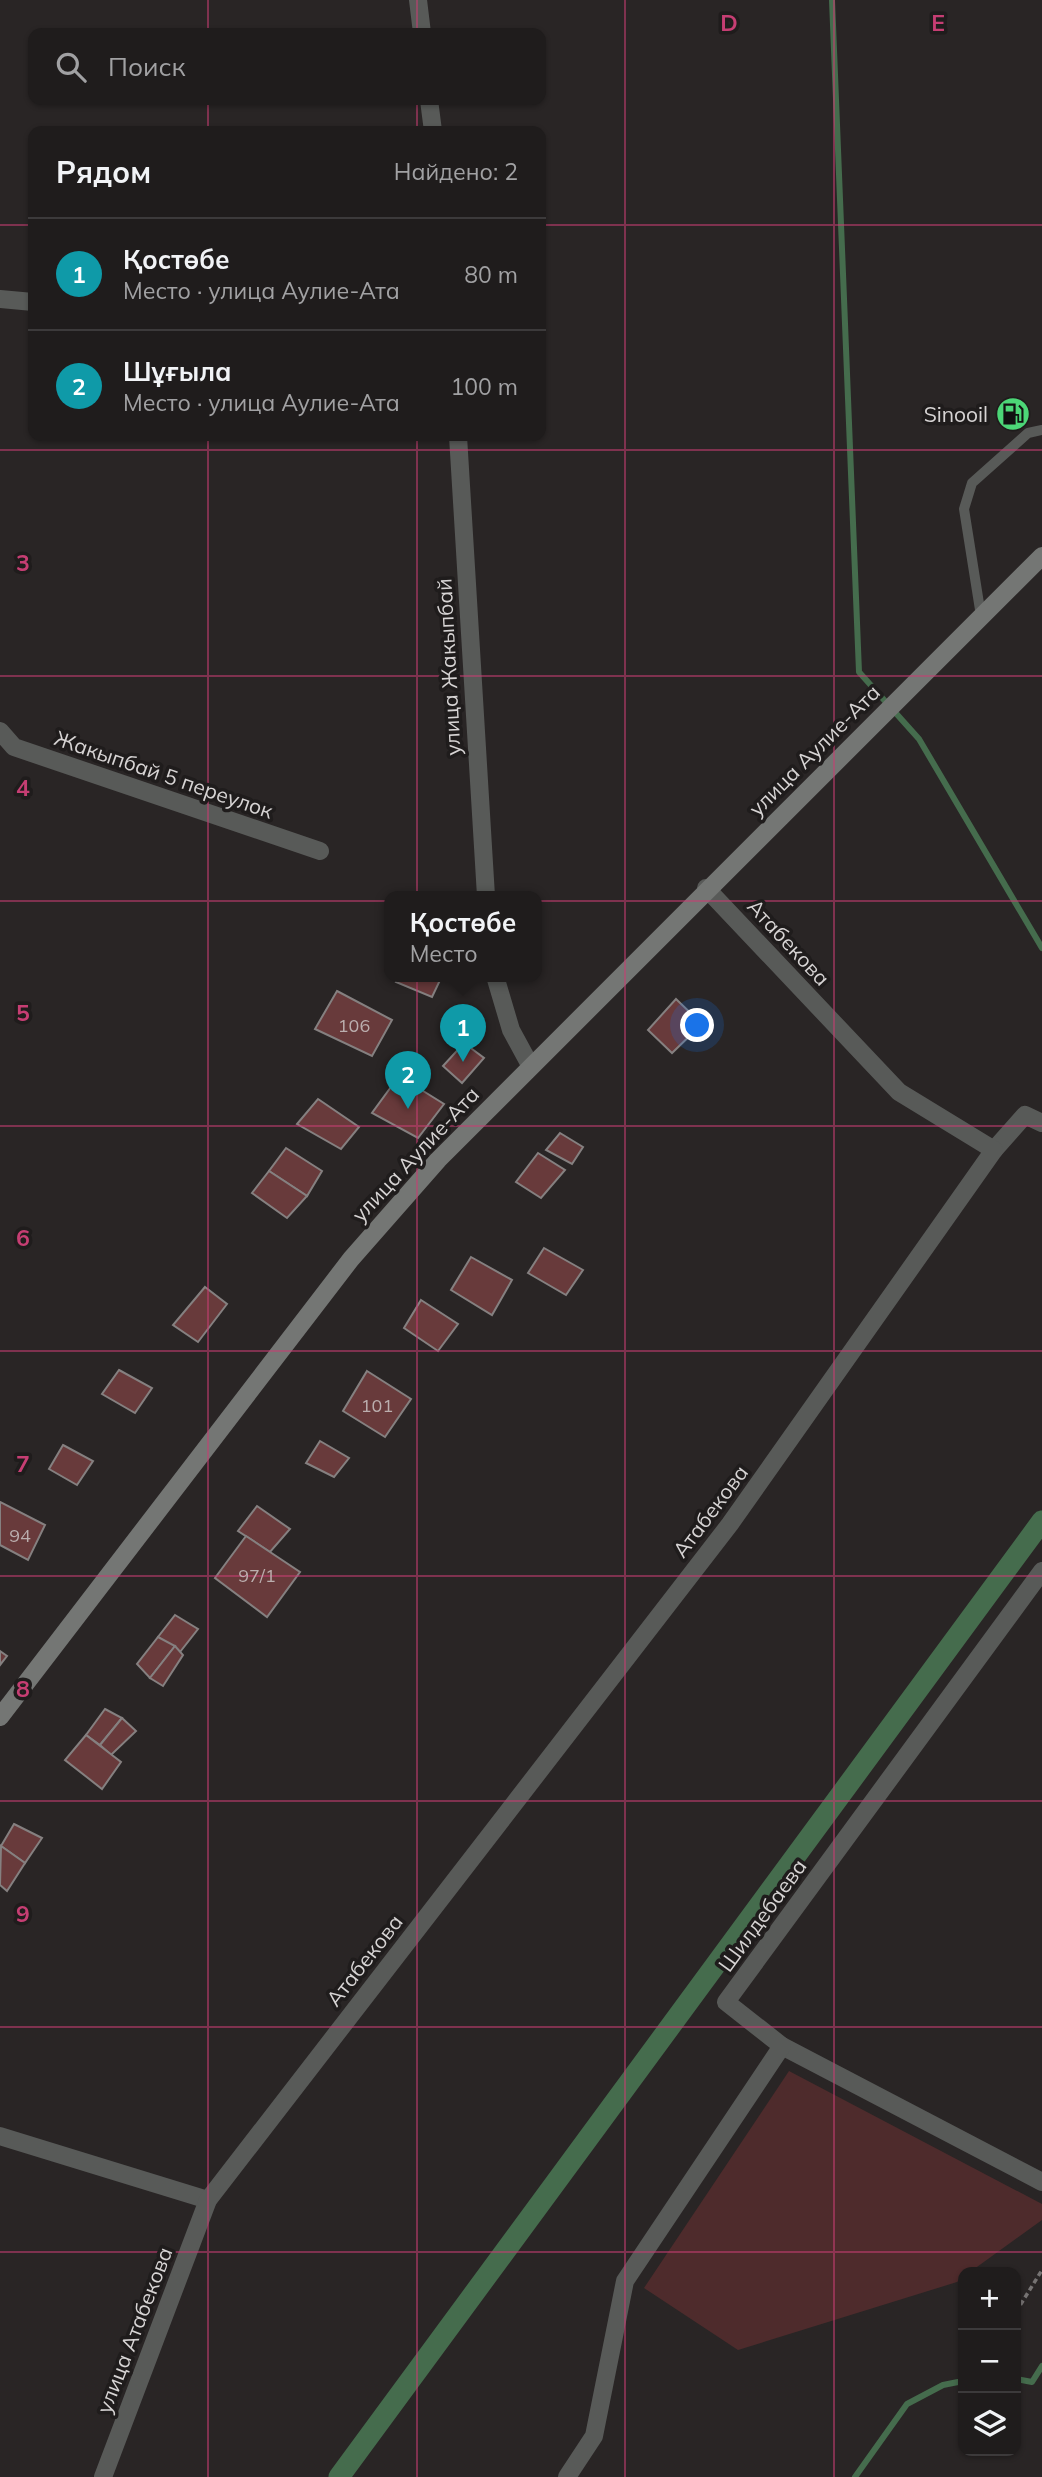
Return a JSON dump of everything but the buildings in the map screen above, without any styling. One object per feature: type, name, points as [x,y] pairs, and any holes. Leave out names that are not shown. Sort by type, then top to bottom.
[{"type":"main road","name":"улица Аулие-Ата","points":[[0,1717],[351,1259],[438,1160],[706,888],[1042,556]]},
{"type":"street","points":[[418,0],[421,28]]},
{"type":"street","points":[[430,105],[432,126]]},
{"type":"street","points":[[0,299],[28,302]]},
{"type":"street","name":"улица Жакыпбай","points":[[458,441],[486,891]]},
{"type":"street","name":"Жакыпбай 5 переулок","points":[[0,731],[14,747],[320,851]]},
{"type":"street","name":"Атабекова","points":[[208,2200],[730,1524],[995,1150],[899,1092],[706,888]]},
{"type":"street","points":[[497,982],[511,1030],[530,1065]]},
{"type":"street","points":[[995,1150],[1025,1115],[1042,1123]]},
{"type":"street","name":"Шилдебаева","points":[[782,2046],[726,2002],[1042,1571]]},
{"type":"street","points":[[567,2477],[594,2436],[625,2281],[782,2046],[1042,2182]]},
{"type":"street","points":[[0,2136],[208,2200]]},
{"type":"street","name":"улица Атабекова","points":[[103,2477],[208,2200]]},
{"type":"lane","points":[[981,616],[964,509],[972,483],[1028,433],[1042,430]]},
{"type":"path","points":[[1021,2304],[1042,2270]]},
{"type":"shaded area","points":[[789,2071],[1042,2204],[1042,2220],[977,2267],[958,2267],[957,2282],[738,2350],[644,2288]]},
{"type":"waterway","points":[[832,0],[859,672],[919,739],[1042,948]]},
{"type":"waterway","points":[[339,2477],[1042,1521]]},
{"type":"waterway","points":[[1021,2380],[1032,2382],[1042,2366]]},
{"type":"waterway","points":[[855,2477],[907,2404],[943,2385],[958,2382]]},
{"type":"place","name":"Sinooil","points":[[1013,414]]},
{"type":"place","name":"Қостөбе","points":[[463,1062]]},
{"type":"place","name":"Шұғыла","points":[[408,1109]]}]
